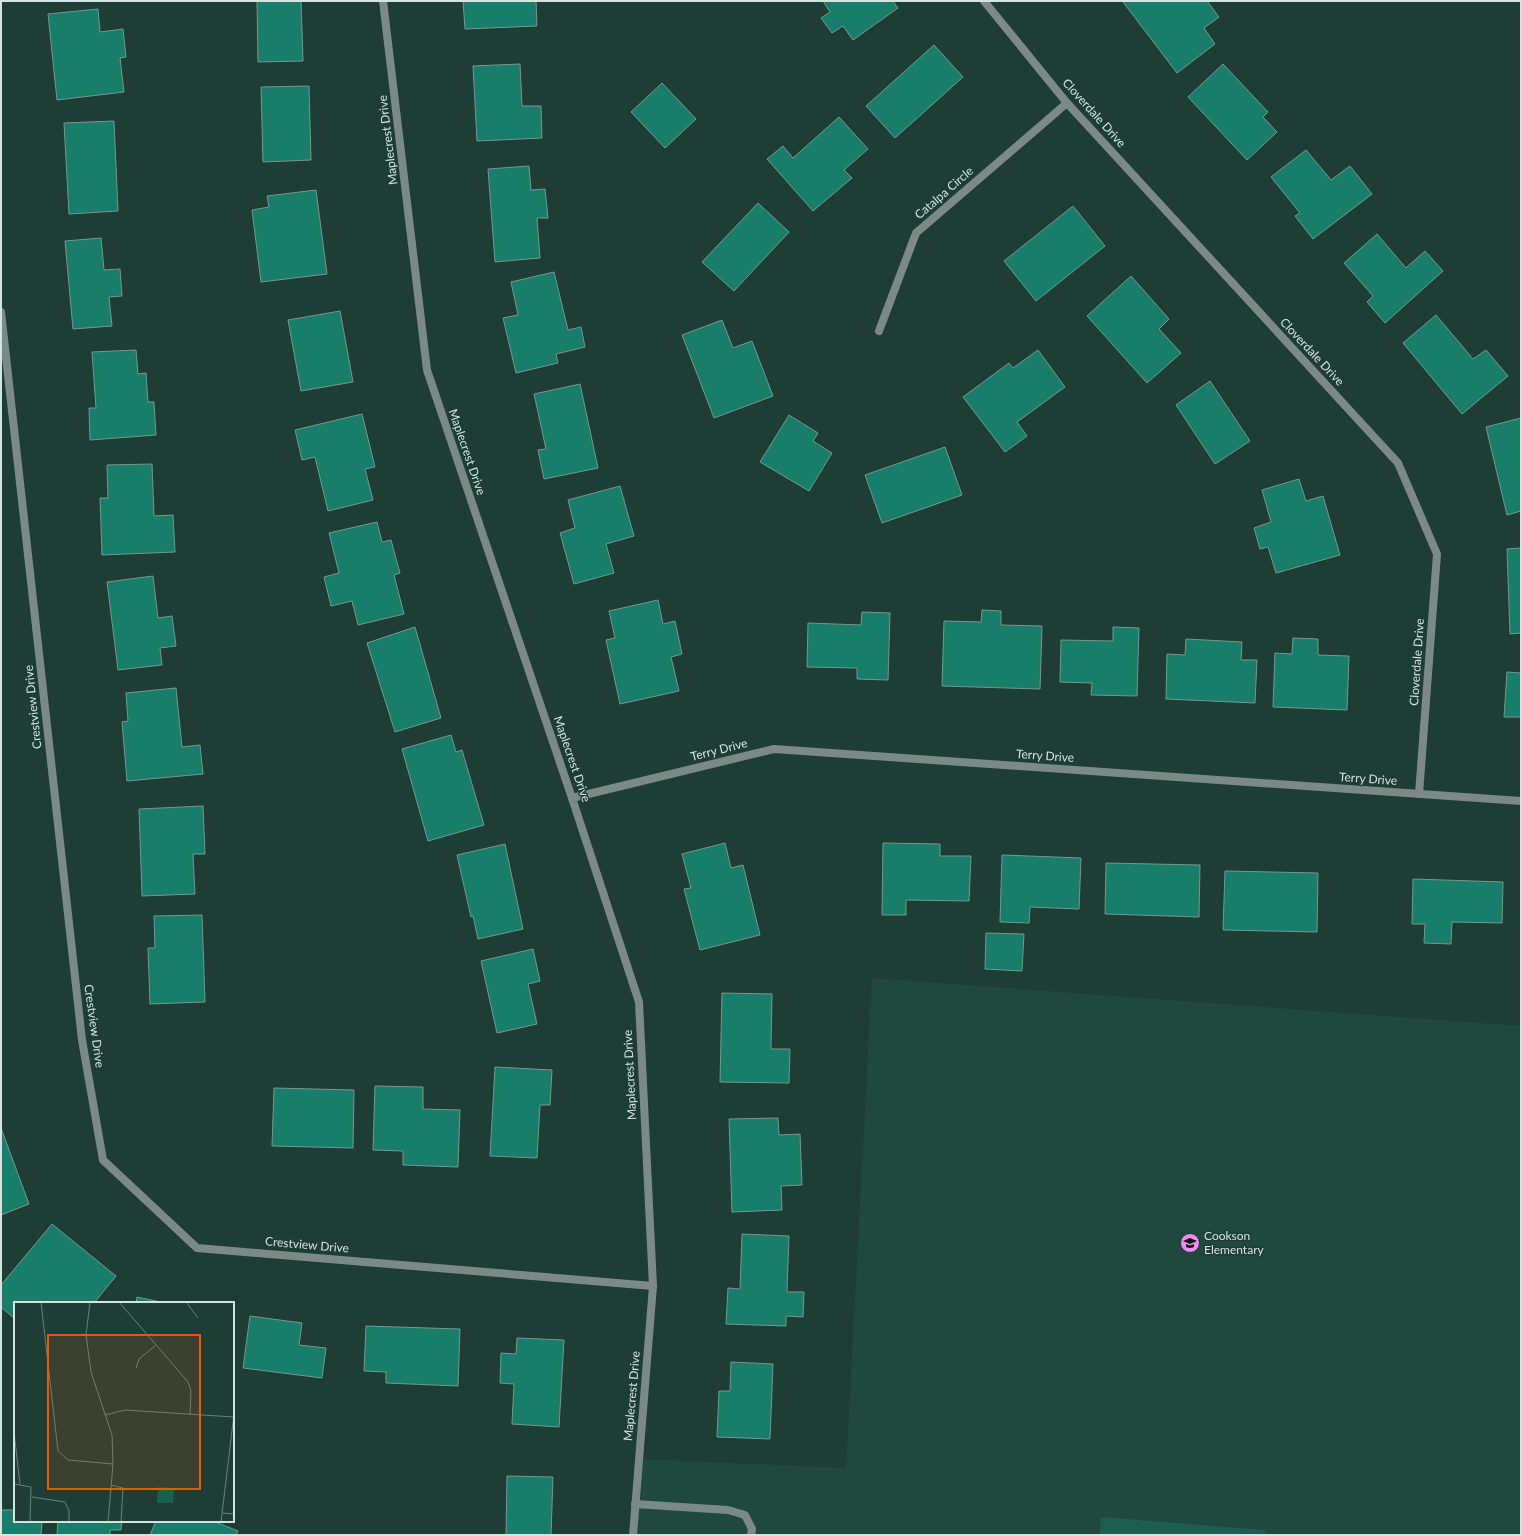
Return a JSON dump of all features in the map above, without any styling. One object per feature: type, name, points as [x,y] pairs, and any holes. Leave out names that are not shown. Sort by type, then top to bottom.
[{"type":"street","name":"Maplecrest Drive","points":[[383,1],[427,370],[572,798],[639,1002],[653,1286],[633,1535]]},
{"type":"street","name":"Cloverdale Drive","points":[[984,1],[1067,103],[1398,463],[1437,554],[1419,794]]},
{"type":"street","name":"Catalpa Circle","points":[[879,331],[916,233],[1067,103]]},
{"type":"street","name":"Crestview Drive","points":[[1,312],[82,1040],[102,1160],[197,1248],[653,1286]]},
{"type":"street","name":"Terry Drive","points":[[572,798],[774,749],[1521,801]]},
{"type":"street","points":[[635,1504],[728,1510],[745,1515],[752,1529],[751,1535]]},
{"type":"shaded area","name":"Cookson Elementary","points":[[872,978],[1521,1026],[1521,1535],[633,1535],[639,1459],[846,1468]]},
{"type":"shaded area","points":[[1101,1517],[1265,1530],[1265,1535],[1100,1535]]},
{"type":"building","points":[[257,1],[301,1],[303,61],[258,62]]},
{"type":"building","points":[[463,1],[536,1],[537,26],[465,29]]},
{"type":"building","points":[[823,1],[893,1],[898,8],[853,40],[843,26],[832,33],[821,18],[830,12]]},
{"type":"building","points":[[1207,1],[1219,17],[1204,28],[1215,44],[1177,73],[1123,2]]},
{"type":"building","points":[[98,9],[100,32],[123,29],[126,57],[120,58],[124,92],[57,100],[48,14]]},
{"type":"building","points":[[934,45],[963,77],[895,138],[866,106]]},
{"type":"building","points":[[520,64],[522,106],[541,106],[542,138],[477,141],[473,66]]},
{"type":"building","points":[[1223,64],[1268,112],[1263,117],[1277,132],[1247,160],[1188,97]]},
{"type":"building","points":[[662,83],[696,119],[665,148],[631,112]]},
{"type":"building","points":[[309,86],[311,160],[263,162],[261,87]]},
{"type":"building","points":[[839,117],[868,149],[844,170],[852,178],[813,211],[767,159],[783,146],[793,158]]},
{"type":"building","points":[[114,121],[118,211],[69,214],[64,123]]},
{"type":"building","points":[[1306,150],[1331,180],[1350,166],[1372,194],[1313,239],[1295,216],[1300,213],[1271,177]]},
{"type":"building","points":[[529,166],[531,190],[545,189],[548,218],[537,218],[540,258],[495,262],[488,169]]},
{"type":"building","points":[[316,190],[327,274],[261,282],[252,210],[269,207],[267,196]]},
{"type":"building","points":[[758,203],[789,232],[734,291],[702,262]]},
{"type":"building","points":[[1073,206],[1105,246],[1036,301],[1004,261]]},
{"type":"building","points":[[1377,234],[1406,268],[1425,251],[1443,271],[1385,323],[1367,302],[1373,296],[1344,263]]},
{"type":"building","points":[[101,238],[104,270],[120,269],[122,296],[109,297],[112,326],[73,329],[65,241]]},
{"type":"building","points":[[554,272],[568,330],[581,327],[585,347],[556,354],[558,363],[516,373],[503,318],[518,315],[511,282]]},
{"type":"building","points":[[1131,276],[1169,319],[1159,329],[1181,353],[1147,383],[1087,316]]},
{"type":"building","points":[[340,311],[353,382],[301,391],[288,320]]},
{"type":"building","points":[[1436,315],[1473,359],[1486,350],[1508,376],[1462,414],[1403,343]]},
{"type":"building","points":[[722,320],[733,348],[752,341],[773,396],[714,418],[682,335]]},
{"type":"building","points":[[136,350],[138,374],[146,373],[148,402],[154,402],[156,435],[90,440],[89,408],[96,408],[92,352]]},
{"type":"building","points":[[1038,350],[1065,387],[1017,422],[1027,436],[1005,452],[963,397],[1009,363],[1013,368]]},
{"type":"building","points":[[1210,381],[1250,441],[1215,464],[1176,405]]},
{"type":"building","points":[[580,384],[598,468],[544,479],[538,450],[546,449],[534,394]]},
{"type":"building","points":[[362,414],[375,467],[365,469],[373,500],[328,511],[315,457],[302,460],[295,430]]},
{"type":"building","points":[[789,415],[818,433],[813,441],[832,453],[809,491],[760,462]]},
{"type":"building","points":[[1521,418],[1521,511],[1507,515],[1486,427]]},
{"type":"building","points":[[945,447],[962,495],[882,523],[865,475]]},
{"type":"building","points":[[152,464],[154,516],[173,515],[175,552],[102,555],[100,498],[108,498],[107,465]]},
{"type":"building","points":[[1299,479],[1306,501],[1323,496],[1340,555],[1276,573],[1268,547],[1260,549],[1254,528],[1271,522],[1262,490]]},
{"type":"building","points":[[620,486],[634,536],[606,544],[614,573],[574,584],[560,533],[575,528],[568,500]]},
{"type":"building","points":[[377,522],[382,542],[391,540],[400,573],[394,575],[404,614],[358,625],[352,601],[331,606],[324,577],[339,573],[329,533]]},
{"type":"building","points":[[1521,548],[1521,633],[1510,634],[1507,549]]},
{"type":"building","points":[[153,576],[158,618],[172,616],[176,646],[160,648],[162,665],[118,670],[107,582]]},
{"type":"building","points":[[658,600],[663,624],[675,621],[682,654],[671,657],[679,691],[620,704],[606,640],[615,638],[609,611]]},
{"type":"building","points":[[982,610],[1001,611],[1001,625],[1042,626],[1040,689],[942,686],[944,621],[981,622]]},
{"type":"building","points":[[862,612],[890,613],[888,680],[857,679],[857,668],[807,667],[808,623],[861,625]]},
{"type":"building","points":[[415,627],[441,718],[395,732],[367,643]]},
{"type":"building","points":[[1113,627],[1139,628],[1137,696],[1091,695],[1092,683],[1060,682],[1061,640],[1113,641]]},
{"type":"building","points":[[1293,638],[1318,639],[1318,655],[1349,656],[1347,710],[1273,707],[1275,653],[1292,654]]},
{"type":"building","points":[[1186,639],[1242,642],[1241,660],[1257,660],[1255,703],[1166,699],[1167,654],[1185,655]]},
{"type":"building","points":[[1507,672],[1521,673],[1521,717],[1504,717]]},
{"type":"building","points":[[176,688],[182,747],[200,745],[203,774],[127,781],[122,722],[128,721],[126,693]]},
{"type":"building","points":[[451,735],[456,752],[462,750],[484,825],[428,841],[402,749]]},
{"type":"building","points":[[203,806],[205,854],[193,854],[195,894],[142,896],[139,809]]},
{"type":"building","points":[[725,843],[731,868],[743,865],[760,935],[700,950],[684,889],[691,888],[682,854]]},
{"type":"building","points":[[883,843],[940,844],[940,856],[971,856],[969,901],[906,900],[906,915],[882,915]]},
{"type":"building","points":[[505,844],[523,929],[478,939],[473,916],[471,917],[457,855]]},
{"type":"building","points":[[1002,855],[1081,858],[1079,909],[1030,907],[1029,923],[1000,922]]},
{"type":"building","points":[[1106,863],[1200,865],[1199,917],[1105,914]]},
{"type":"building","points":[[1225,871],[1318,873],[1317,932],[1223,930]]},
{"type":"building","points":[[1413,879],[1503,882],[1502,923],[1452,922],[1451,944],[1424,943],[1425,924],[1412,924]]},
{"type":"building","points":[[202,915],[205,1002],[150,1004],[148,948],[155,948],[154,916]]},
{"type":"building","points":[[986,933],[1024,934],[1022,971],[985,969]]},
{"type":"building","points":[[533,949],[540,981],[528,984],[537,1024],[497,1033],[481,961]]},
{"type":"building","points":[[722,993],[772,994],[771,1049],[790,1049],[789,1083],[720,1082]]},
{"type":"building","points":[[495,1067],[552,1070],[550,1105],[540,1105],[537,1158],[490,1156]]},
{"type":"building","points":[[375,1086],[423,1087],[423,1109],[460,1110],[458,1167],[403,1165],[403,1151],[373,1150]]},
{"type":"building","points":[[274,1088],[354,1090],[353,1148],[272,1146]]},
{"type":"building","points":[[778,1118],[779,1135],[800,1134],[802,1185],[781,1186],[782,1210],[732,1212],[729,1119]]},
{"type":"building","points":[[1,1128],[29,1204],[1,1215]]},
{"type":"building","points":[[52,1224],[116,1276],[95,1302],[14,1302],[14,1318],[1,1307],[1,1285]]},
{"type":"building","points":[[742,1234],[789,1236],[787,1292],[804,1292],[803,1317],[786,1316],[786,1326],[726,1324],[728,1288],[740,1289]]},
{"type":"building","points":[[137,1297],[160,1302],[136,1302]]},
{"type":"building","points":[[250,1316],[302,1323],[299,1345],[326,1348],[322,1378],[243,1368]]},
{"type":"building","points":[[366,1326],[460,1329],[458,1386],[386,1383],[386,1372],[364,1371]]},
{"type":"building","points":[[517,1338],[564,1340],[559,1427],[512,1424],[514,1384],[500,1383],[501,1353],[516,1354]]},
{"type":"building","points":[[731,1362],[773,1364],[770,1439],[717,1437],[719,1391],[730,1391]]},
{"type":"building","points":[[507,1476],[553,1477],[551,1535],[506,1535]]},
{"type":"building","points":[[1,1510],[14,1510],[14,1522],[42,1522],[41,1535],[1,1535]]},
{"type":"building","points":[[58,1522],[122,1522],[121,1530],[110,1530],[110,1535],[57,1535]]},
{"type":"building","points":[[156,1522],[216,1522],[238,1531],[236,1535],[150,1535]]},
{"type":"place","name":"Cookson Elementary","points":[[1190,1243]]}]
